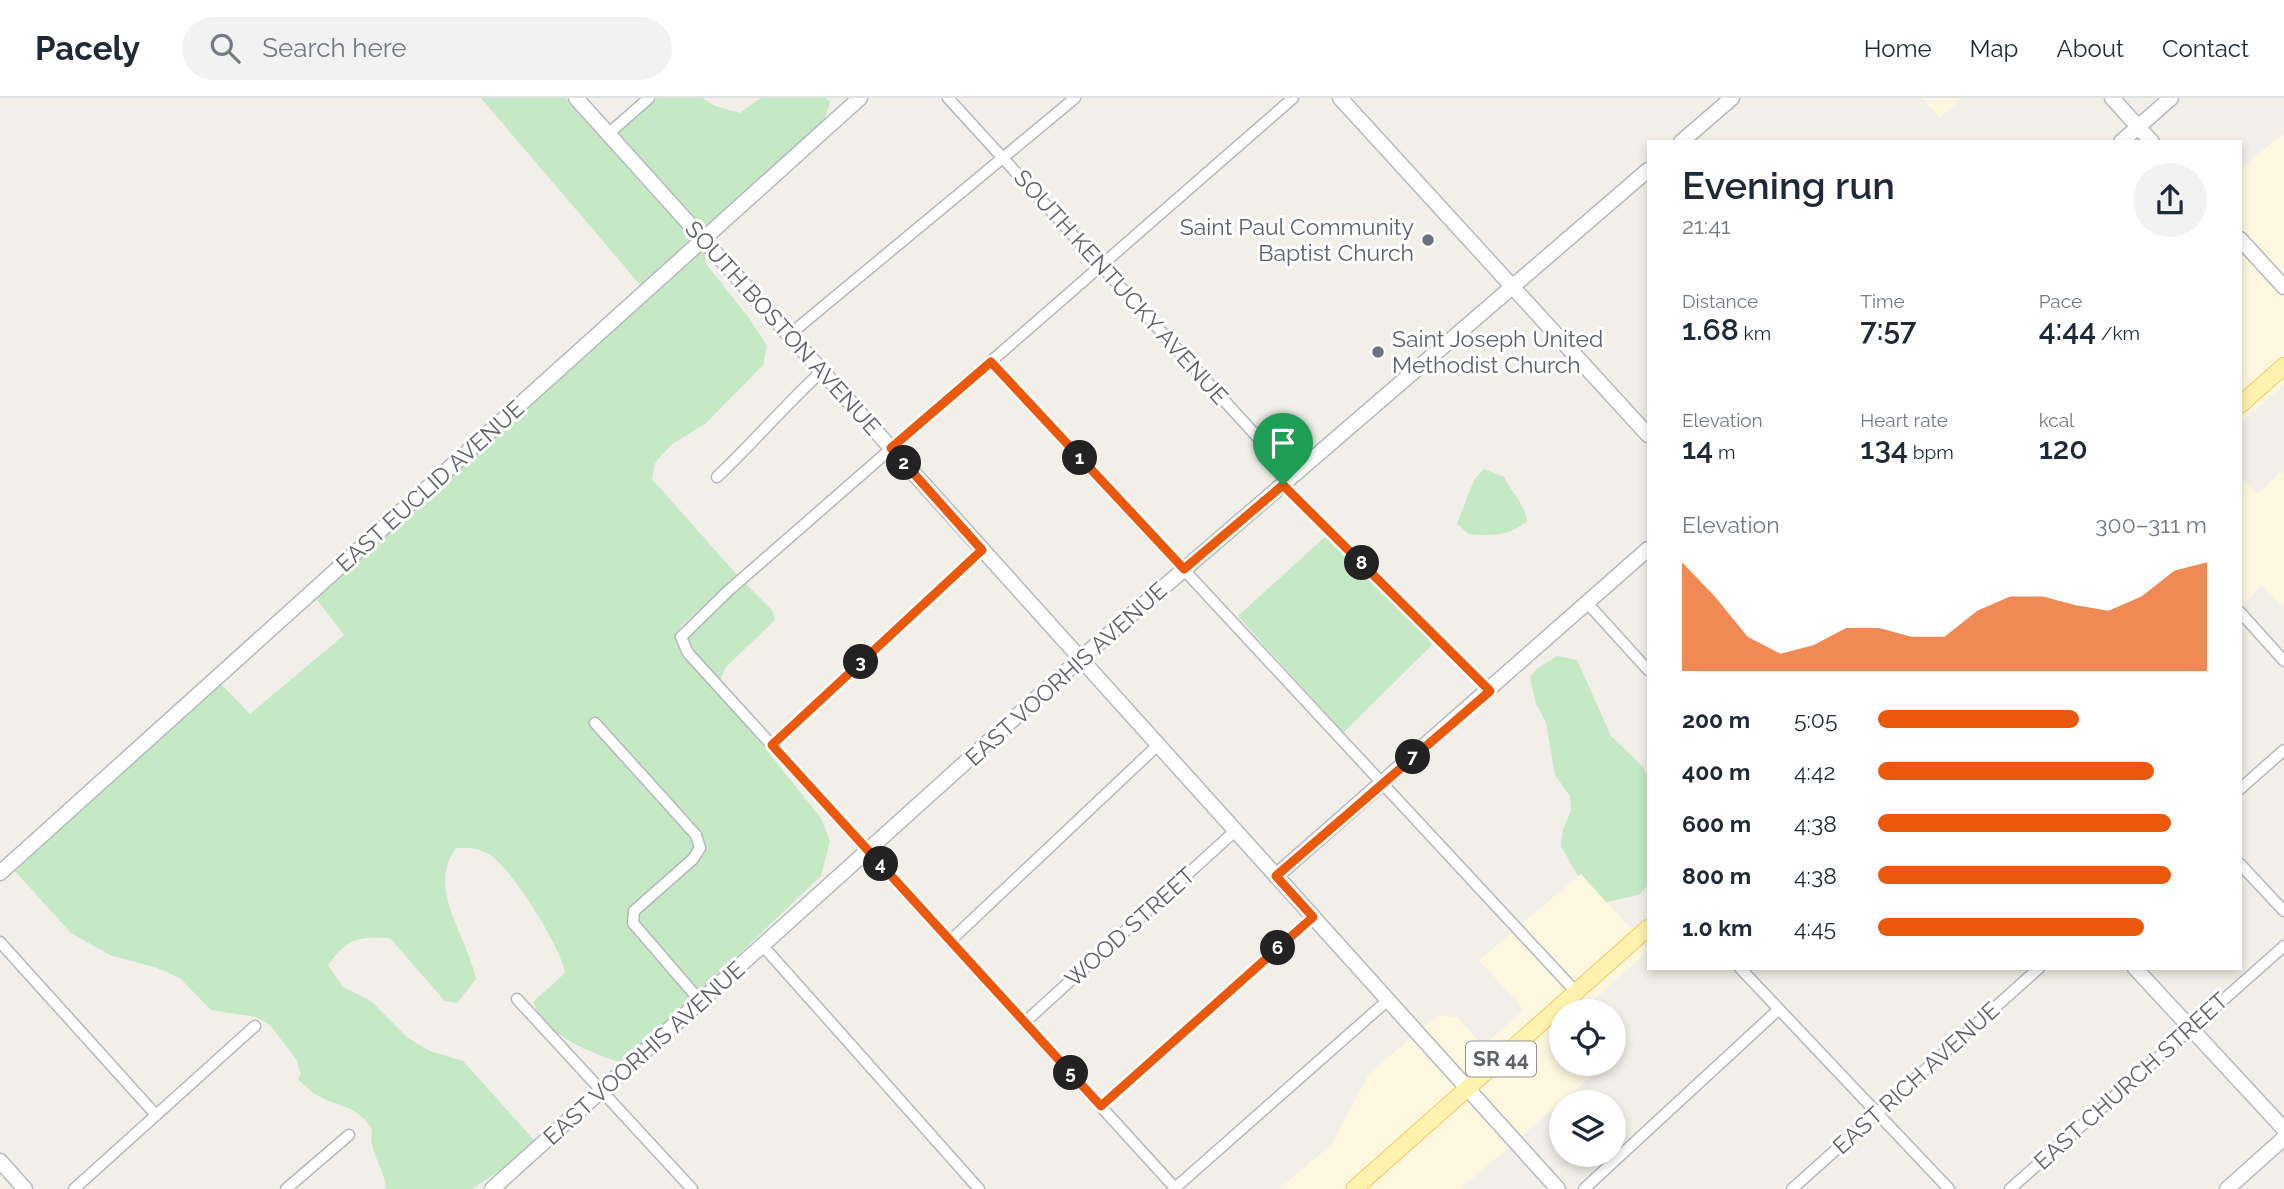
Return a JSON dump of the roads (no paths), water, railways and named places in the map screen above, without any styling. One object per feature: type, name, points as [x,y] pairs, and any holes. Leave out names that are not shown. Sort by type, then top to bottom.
[{"type":"main road","points":[[2242,403],[2284,366]]},
{"type":"main road","name":"SR 44","points":[[1354,1189],[1647,929]]},
{"type":"street","name":"SOUTH BOSTON AVENUE","points":[[576,98],[1558,1189]]},
{"type":"street","points":[[608,134],[649,98]]},
{"type":"street","name":"EAST EUCLID AVENUE","points":[[0,873],[860,98]]},
{"type":"street","name":"SOUTH KENTUCKY AVENUE","points":[[948,98],[1102,265],[1288,480],[1490,691]]},
{"type":"street","points":[[789,335],[1075,98]]},
{"type":"street","points":[[1293,98],[684,631],[681,641],[688,653],[1176,1188],[1388,1000]]},
{"type":"street","points":[[1340,98],[1647,434]]},
{"type":"street","points":[[1683,140],[1732,98]]},
{"type":"street","points":[[2112,98],[2150,140]]},
{"type":"street","points":[[2123,140],[2171,98]]},
{"type":"street","name":"EAST VOORHIS AVENUE","points":[[492,1189],[1080,659],[1647,171]]},
{"type":"street","points":[[2242,241],[2284,287]]},
{"type":"street","points":[[991,362],[1576,992]]},
{"type":"street","points":[[717,477],[748,448],[777,412],[822,371]]},
{"type":"street","points":[[772,745],[982,550]]},
{"type":"street","points":[[1276,876],[1589,605],[1647,550]]},
{"type":"street","points":[[1589,605],[1647,669]]},
{"type":"street","points":[[2242,614],[2284,661]]},
{"type":"street","points":[[595,723],[696,835],[700,848],[693,859],[634,911],[633,923],[701,1002]]},
{"type":"street","points":[[950,941],[1158,745]]},
{"type":"street","points":[[2242,787],[2284,750]]},
{"type":"street","name":"WOOD STREET","points":[[1025,1023],[1235,831]]},
{"type":"street","points":[[2242,866],[2284,911]]},
{"type":"street","points":[[1101,1106],[1313,917]]},
{"type":"street","points":[[0,942],[156,1115]]},
{"type":"street","points":[[763,946],[978,1189]]},
{"type":"street","name":"EAST CHURCH STREET","points":[[2010,1189],[2284,946]]},
{"type":"street","points":[[1742,970],[1949,1189]]},
{"type":"street","name":"EAST RICH AVENUE","points":[[1791,1189],[2037,970]]},
{"type":"street","points":[[2137,970],[2284,1129]]},
{"type":"street","points":[[517,999],[692,1189]]},
{"type":"street","points":[[1584,1189],[1778,1010]]},
{"type":"street","points":[[74,1189],[255,1026]]},
{"type":"street","points":[[286,1189],[349,1135]]},
{"type":"street","points":[[2227,1189],[2284,1138]]},
{"type":"street","points":[[0,1161],[25,1189]]},
{"type":"place","name":"Saint Paul Community Baptist Church","points":[[1428,240]]},
{"type":"place","name":"Saint Joseph United Methodist Church","points":[[1378,352]]}]
